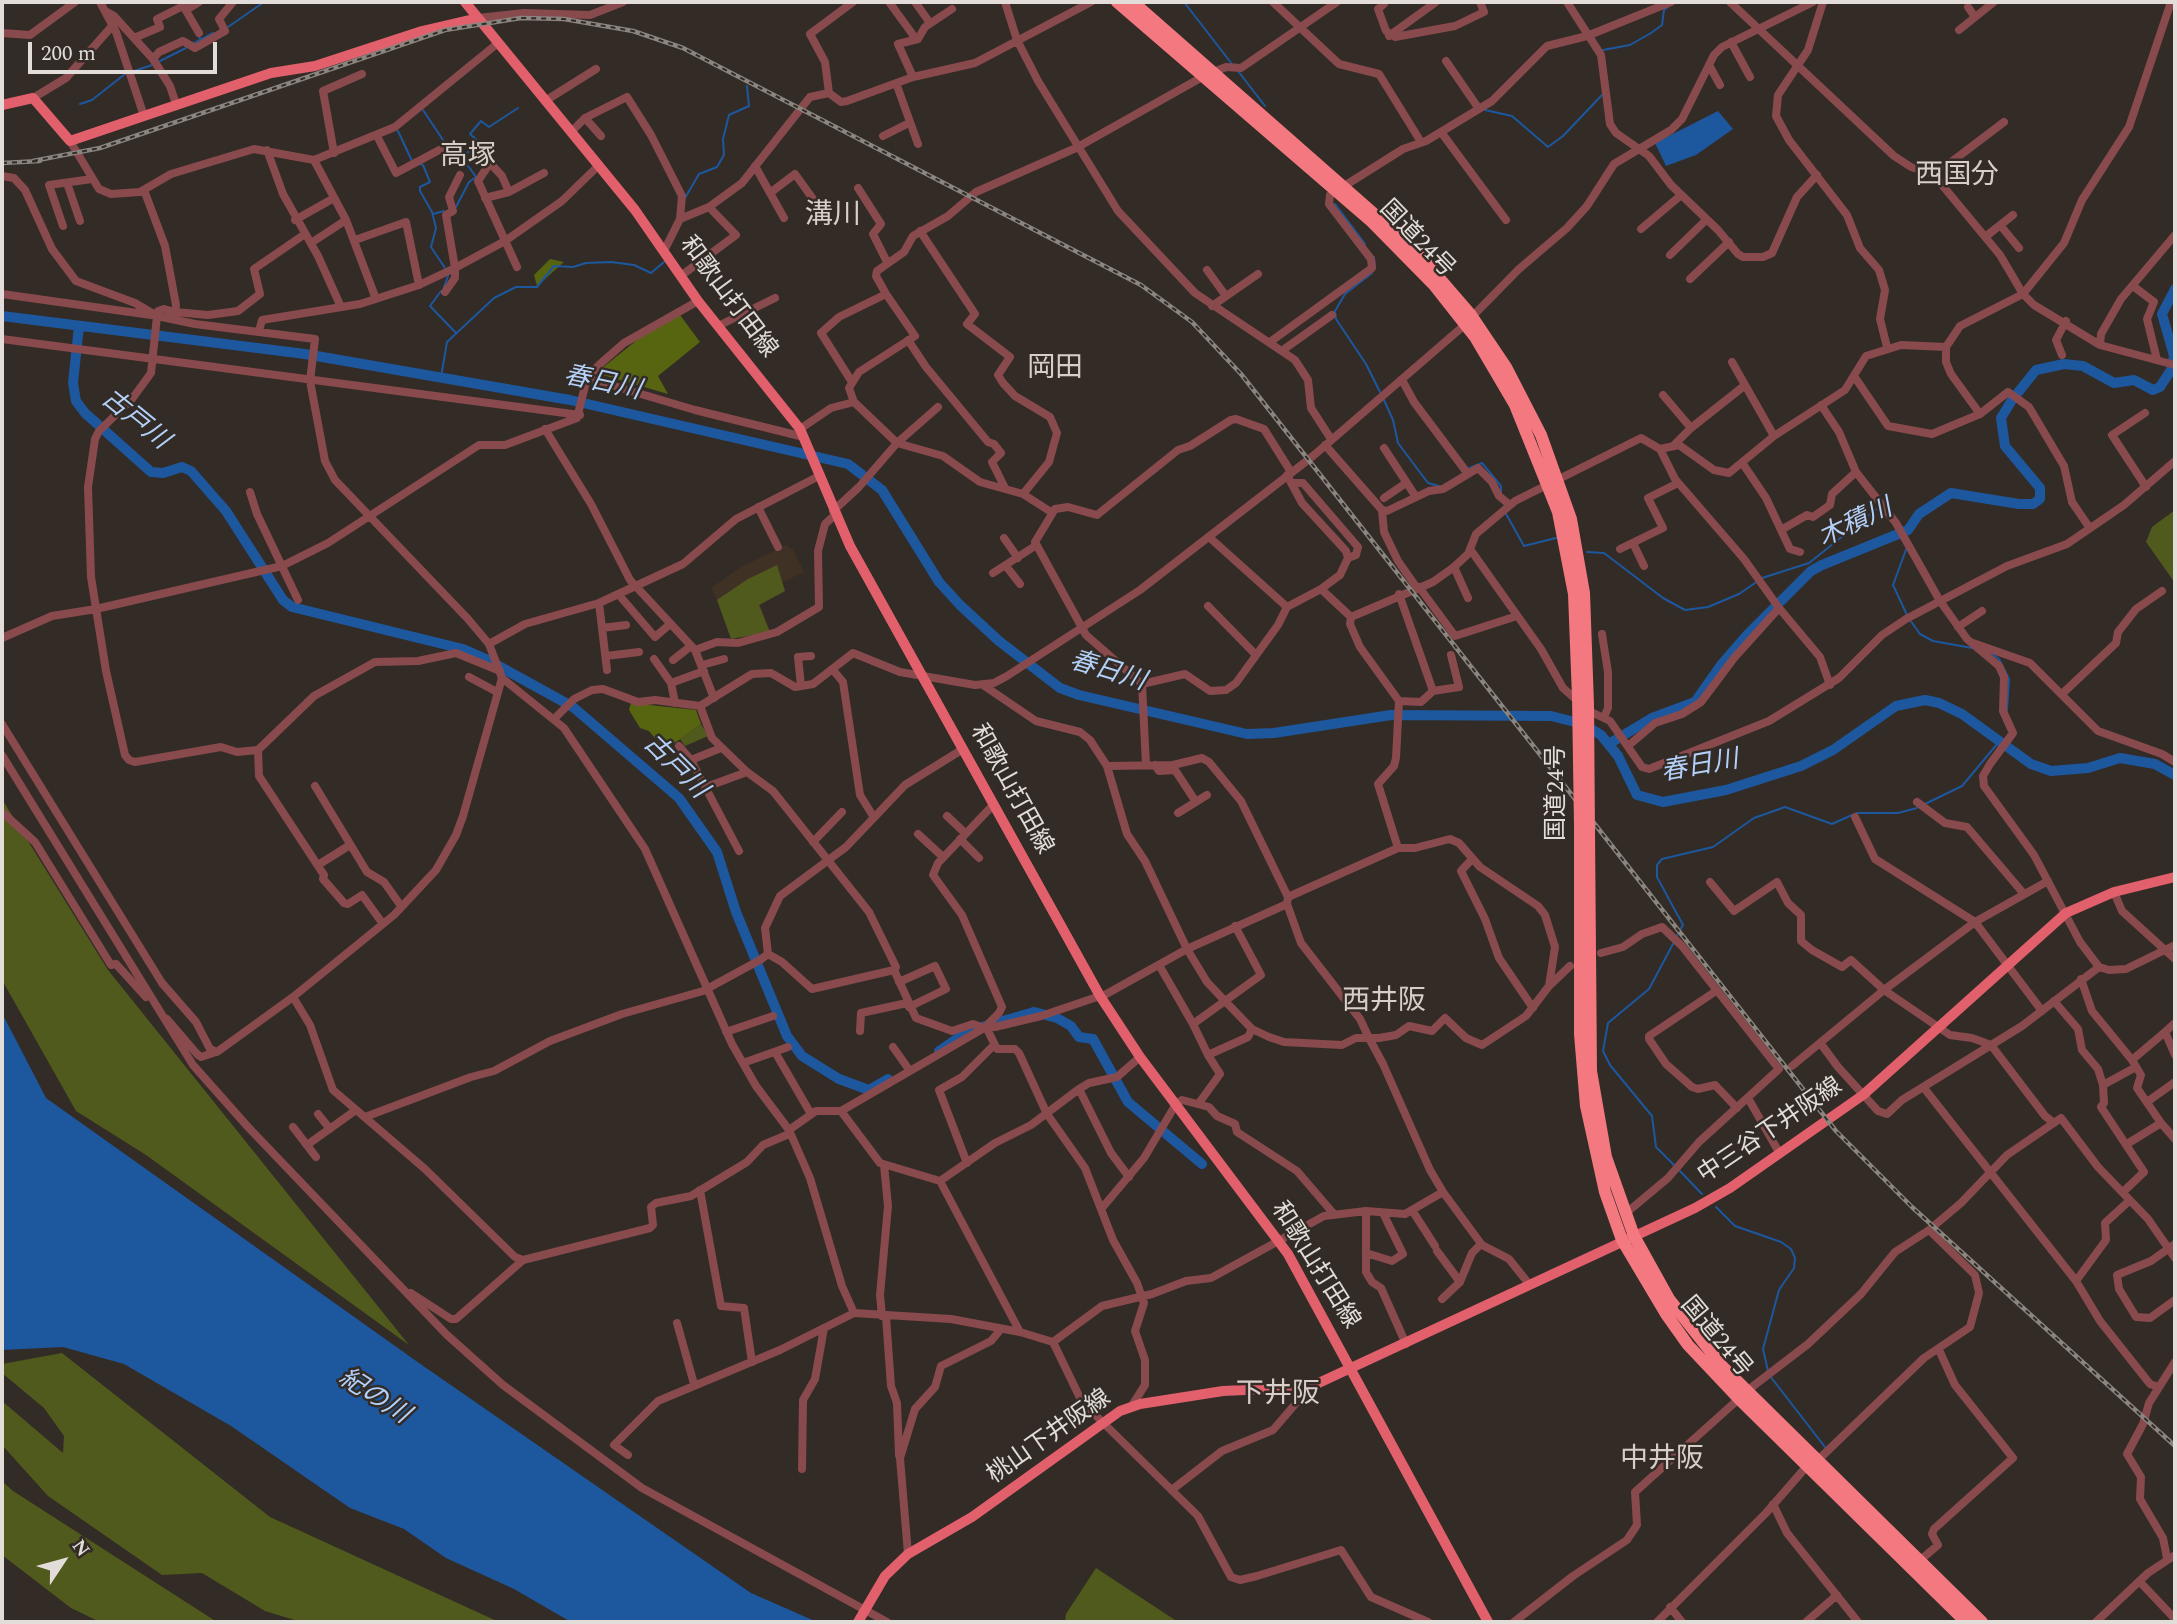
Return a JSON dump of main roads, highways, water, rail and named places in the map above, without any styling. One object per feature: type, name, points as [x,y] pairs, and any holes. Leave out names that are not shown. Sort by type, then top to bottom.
[{"type":"highway","name":"国道24号","points":[[1117,2],[1208,75],[1339,189],[1468,319],[1554,483],[1574,594],[1583,701],[1591,1071],[1606,1157],[1625,1214],[1628,1238]]},
{"type":"highway","name":"国道24号","points":[[1133,2],[1208,75]]},
{"type":"highway","name":"国道24号","points":[[1584,829],[1580,1034],[1586,1106],[1605,1192],[1628,1238],[1681,1335],[1916,1565],[1982,1622]]},
{"type":"highway","name":"国道24号","points":[[1916,1565],[1965,1622]]},
{"type":"main road","name":"和歌山打田線","points":[[465,2],[598,166],[682,275],[698,301],[803,435],[834,513],[1100,997],[1140,1057],[1279,1241],[1488,1622]]},
{"type":"main road","points":[[2,105],[27,97],[33,98],[71,141],[271,73],[315,66],[454,22],[478,18]]},
{"type":"main road","name":"中三谷下井阪線","points":[[1350,1367],[1406,1344],[1712,1198],[1863,1095],[2066,913],[2114,892],[2175,877]]},
{"type":"main road","name":"桃山下井阪線","points":[[861,1616],[885,1576],[908,1554],[972,1517],[1100,1423],[1131,1407],[1223,1391],[1310,1387],[1350,1367]]},
{"type":"water","points":[[1718,111],[1733,129],[1696,155],[1666,166],[1655,143]]},
{"type":"water","name":"紀の川","points":[[2,1013],[46,1098],[419,1363],[751,1593],[817,1622],[571,1622],[514,1589],[446,1558],[404,1529],[350,1508],[231,1426],[124,1364],[63,1347],[2,1350]]},
{"type":"waterway","points":[[228,27],[264,2]]},
{"type":"waterway","points":[[1184,2],[1232,64]]},
{"type":"waterway","points":[[1603,50],[1630,45],[1651,33],[1662,25],[1664,10],[1668,7]]},
{"type":"waterway","points":[[202,39],[213,33]]},
{"type":"waterway","points":[[194,43],[201,39],[199,37]]},
{"type":"waterway","points":[[160,61],[186,48]]},
{"type":"waterway","points":[[134,71],[152,65]]},
{"type":"waterway","points":[[1238,71],[1265,106]]},
{"type":"waterway","points":[[80,104],[92,100],[125,74]]},
{"type":"waterway","points":[[685,198],[699,174],[717,167],[724,155],[723,139],[729,115],[749,106],[747,86]]},
{"type":"waterway","points":[[1485,110],[1512,116],[1548,147],[1563,136],[1602,95]]},
{"type":"waterway","points":[[459,162],[478,141],[470,134],[481,121],[489,127],[518,108]]},
{"type":"waterway","points":[[423,110],[445,143]]},
{"type":"waterway","points":[[398,131],[412,161]]},
{"type":"waterway","points":[[448,148],[454,158],[469,167],[476,177],[469,182],[456,207]]},
{"type":"waterway","points":[[420,164],[423,165],[430,182],[420,187],[420,191],[432,212],[436,228],[431,247],[445,268]]},
{"type":"waterway","points":[[1335,204],[1365,244]]},
{"type":"waterway","points":[[433,214],[444,211]]},
{"type":"waterway","points":[[1374,257],[1375,268]]},
{"type":"waterway","points":[[441,377],[447,342],[494,298],[516,287],[537,287],[554,266],[573,267],[586,263],[611,262],[634,265],[651,273],[664,262]]},
{"type":"waterway","points":[[1372,273],[1345,294],[1335,311],[1336,319],[1366,364],[1380,392]]},
{"type":"waterway","points":[[444,287],[448,276]]},
{"type":"waterway","name":"木積川","points":[[1612,742],[1652,718],[1695,702],[1721,665],[1747,635],[1811,571],[1908,530],[1919,514],[1951,493],[2019,504],[2033,504],[2040,499],[2040,488],[2005,446],[2001,418],[2012,400],[2036,370],[2064,364],[2083,366],[2114,383],[2134,380],[2153,390],[2160,387],[2171,370],[2174,356],[2162,314],[2175,289]]},
{"type":"waterway","points":[[441,291],[430,306],[456,333]]},
{"type":"waterway","name":"春日川","points":[[2,316],[305,354],[570,400],[848,464],[882,490],[939,582],[960,605],[999,641],[1060,688],[1079,695],[1247,734],[1274,733],[1391,715],[1551,716],[1583,724],[1601,735],[1618,756],[1637,795],[1663,802],[1726,790],[1801,766],[1833,750],[1896,706],[1925,700],[1939,703],[1962,714],[2031,764],[2051,771],[2088,768],[2120,758],[2155,764],[2175,775]]},
{"type":"waterway","name":"古戸川","points":[[79,326],[73,383],[76,401],[85,413],[151,472],[163,473],[182,467],[191,471],[226,511],[283,600],[292,607],[463,649],[486,659],[573,707],[679,798],[717,852],[736,912],[787,1036],[802,1056],[839,1079],[869,1090],[888,1079]]},
{"type":"waterway","points":[[1384,400],[1393,420],[1398,443],[1428,483],[1439,486]]},
{"type":"waterway","points":[[1467,469],[1482,463],[1501,486],[1501,493]]},
{"type":"waterway","points":[[1762,578],[1809,563],[1878,508]]},
{"type":"waterway","points":[[1505,512],[1524,546],[1556,538]]},
{"type":"waterway","points":[[1907,547],[1893,585],[1907,615]]},
{"type":"waterway","points":[[1587,552],[1604,553],[1663,598],[1685,610],[1708,607],[1739,594],[1758,581]]},
{"type":"waterway","points":[[1910,620],[1920,634],[1933,641],[1972,648]]},
{"type":"waterway","points":[[1991,653],[1999,659],[2009,679],[2007,710]]},
{"type":"waterway","points":[[1925,804],[1962,786],[1998,743]]},
{"type":"waterway","points":[[1676,937],[1683,925],[1657,877],[1657,865],[1662,859],[1713,847],[1754,818],[1785,807],[1832,824],[1852,815]]},
{"type":"waterway","points":[[1857,813],[1898,813],[1917,808]]},
{"type":"waterway","points":[[1674,942],[1649,989],[1608,1023],[1603,1051],[1610,1065],[1652,1116],[1656,1147],[1675,1166]]},
{"type":"waterway","name":"古戸川","points":[[939,1051],[968,1031],[1034,1012],[1057,1018],[1071,1026],[1079,1037],[1093,1039],[1128,1102],[1202,1164]]},
{"type":"waterway","points":[[1679,1170],[1702,1194]]},
{"type":"waterway","points":[[1716,1207],[1735,1226],[1781,1242],[1791,1249],[1795,1258],[1794,1268],[1779,1290],[1763,1349],[1768,1371]]},
{"type":"waterway","points":[[1770,1376],[1825,1447]]},
{"type":"railway","points":[[33,161],[100,148],[445,30],[521,18],[564,19],[633,31],[683,48],[1141,285],[1192,322],[1241,374],[1836,1131],[1912,1207],[2175,1446]]},
{"type":"railway","points":[[2,163],[40,161]]},
{"type":"district","name":"高塚","points":[[468,159]]},
{"type":"district","name":"西国分","points":[[1957,178]]},
{"type":"district","name":"溝川","points":[[833,218]]},
{"type":"district","name":"岡田","points":[[1055,371]]},
{"type":"district","name":"西井阪","points":[[1384,1004]]},
{"type":"district","name":"下井阪","points":[[1278,1397]]},
{"type":"district","name":"中井阪","points":[[1662,1462]]}]
